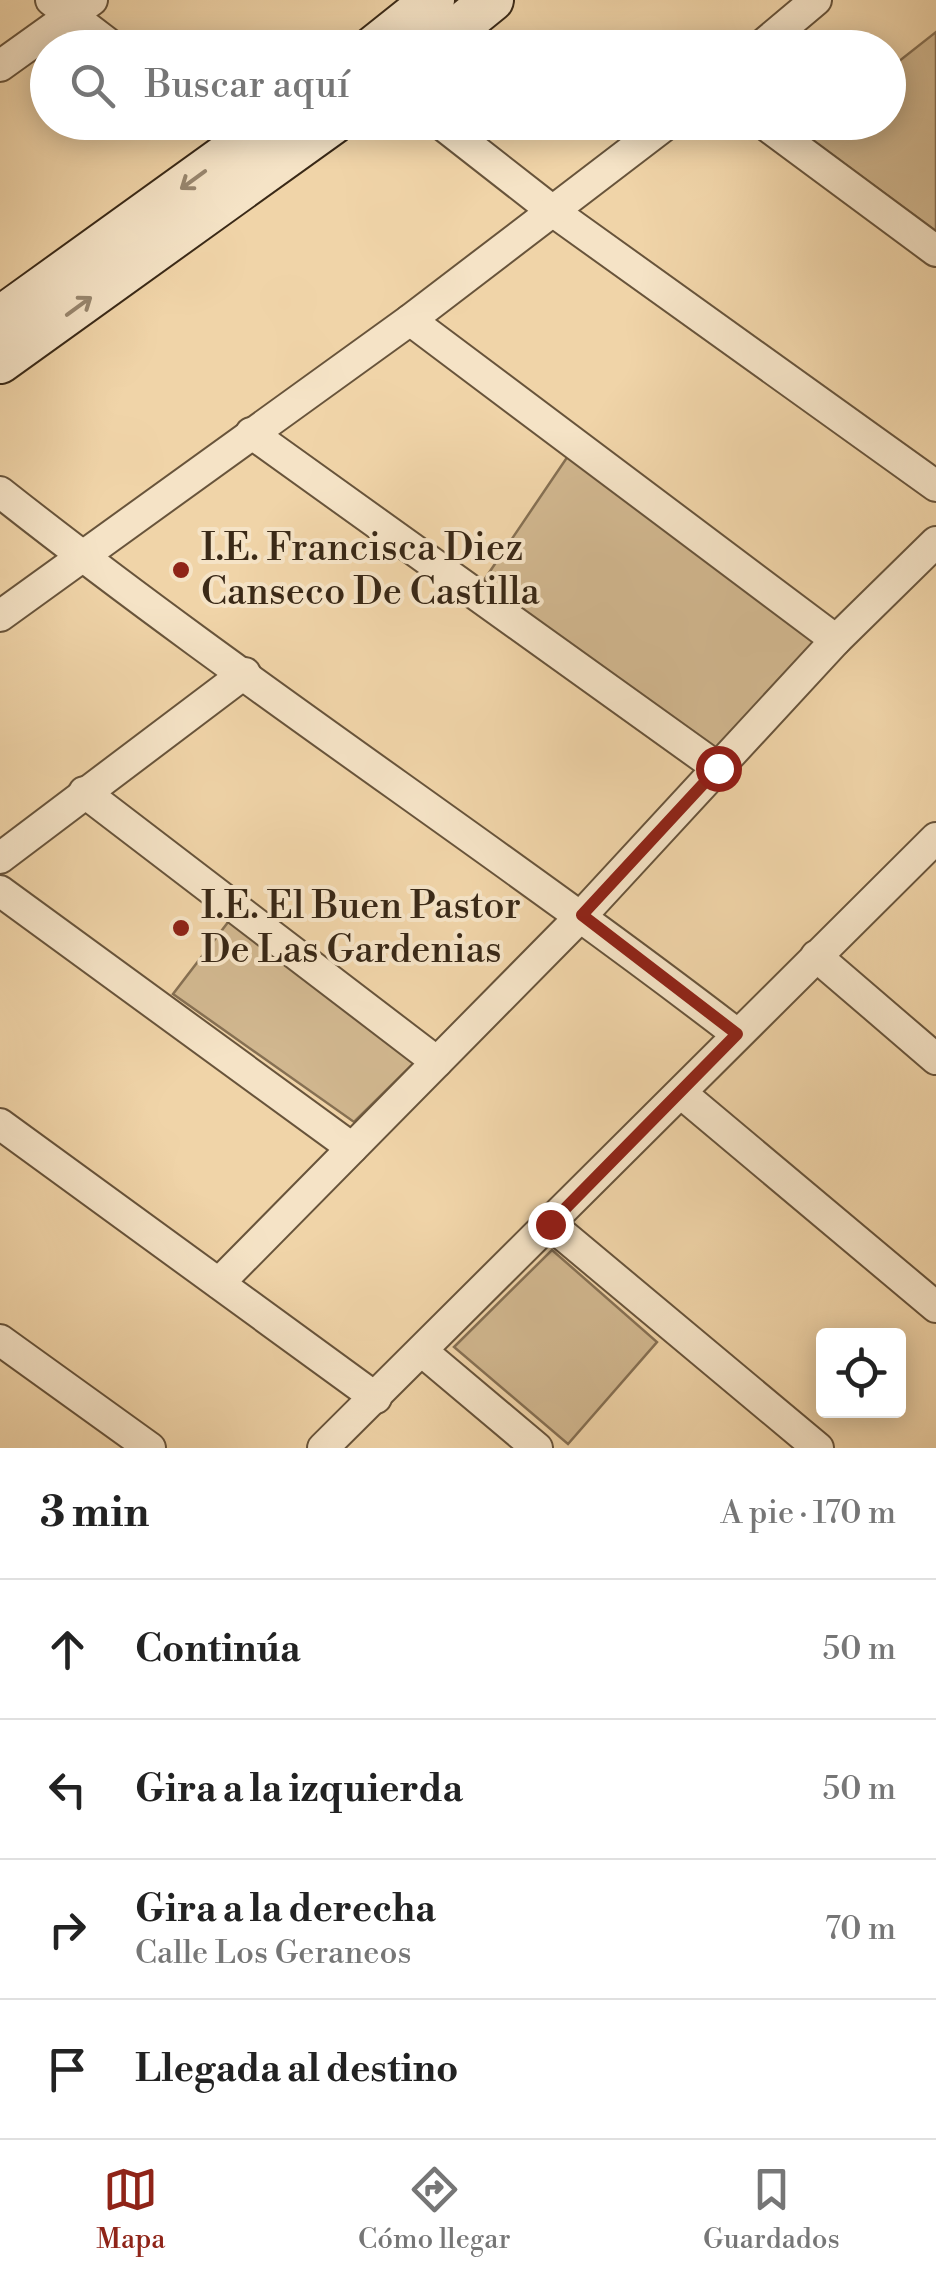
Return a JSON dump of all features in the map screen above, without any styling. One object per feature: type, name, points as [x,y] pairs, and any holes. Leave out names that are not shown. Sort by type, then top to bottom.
[{"type":"main road","points":[[396,30],[433,0]]},
{"type":"main road","points":[[455,30],[492,0]]},
{"type":"main road","points":[[0,318],[229,140]]},
{"type":"main road","points":[[0,362],[309,140]]},
{"type":"street","points":[[780,30],[816,0]]},
{"type":"street","points":[[42,30],[72,5],[96,30]]},
{"type":"street","points":[[0,66],[30,41]]},
{"type":"street","points":[[463,140],[554,212],[936,486]]},
{"type":"street","points":[[0,616],[410,320],[645,140]]},
{"type":"street","points":[[786,140],[936,251]]},
{"type":"street","points":[[410,320],[836,640]]},
{"type":"street","points":[[252,434],[718,768]]},
{"type":"street","points":[[0,492],[81,556],[582,915],[737,1034]]},
{"type":"street","points":[[218,1282],[582,915],[836,640],[936,542]]},
{"type":"street","points":[[0,858],[244,672]]},
{"type":"street","points":[[84,792],[437,1062]]},
{"type":"street","points":[[323,1448],[936,838]]},
{"type":"street","points":[[0,891],[352,1148]]},
{"type":"street","points":[[816,956],[936,1059]]},
{"type":"street","points":[[681,1093],[936,1307]]},
{"type":"street","points":[[0,1124],[376,1398]]},
{"type":"street","points":[[550,1224],[818,1448]]},
{"type":"street","points":[[0,1340],[150,1448]]},
{"type":"street","points":[[423,1352],[537,1448]]},
{"type":"shaded area","points":[[936,32],[936,231],[812,140],[906,140],[906,56]]},
{"type":"shaded area","points":[[570,453],[817,642],[716,753],[480,586]]},
{"type":"shaded area","points":[[232,917],[422,1055],[354,1122],[173,994]]},
{"type":"shaded area","points":[[552,1250],[657,1342],[568,1444],[454,1347]]},
{"type":"place","name":"I.E. Francisca Diez Canseco De Castilla","points":[[181,570]]},
{"type":"place","name":"I.E. El Buen Pastor De Las Gardenias","points":[[181,928]]},
{"type":"route","points":[[550,1224],[737,1034],[582,915],[718,768]]}]
